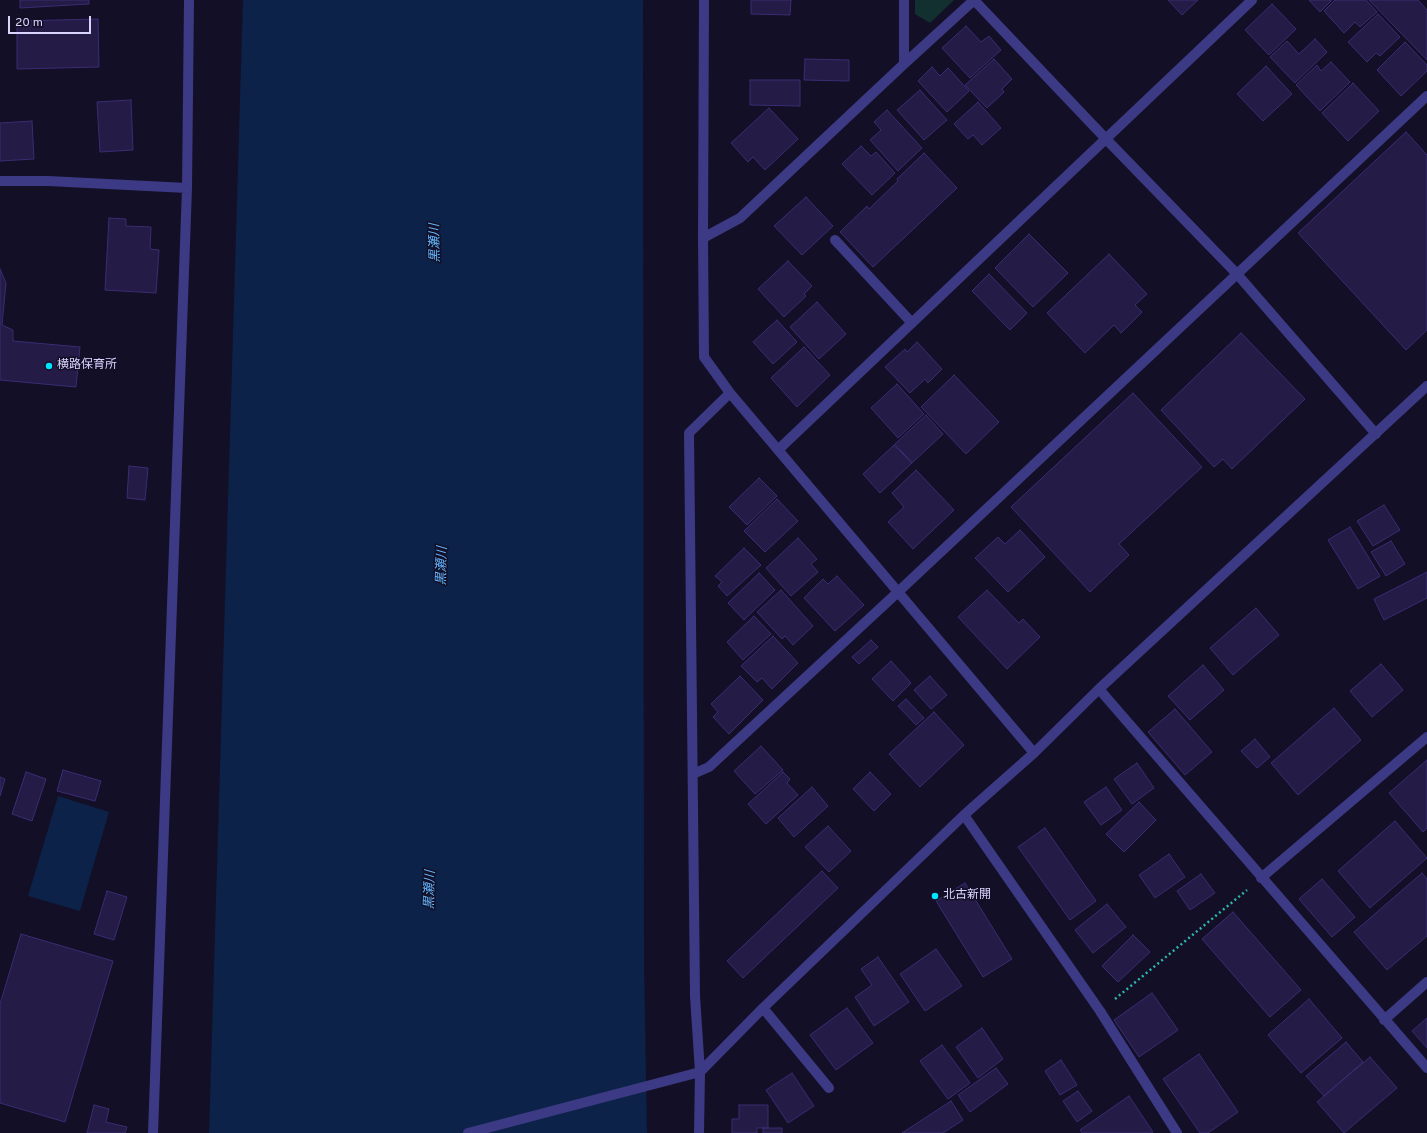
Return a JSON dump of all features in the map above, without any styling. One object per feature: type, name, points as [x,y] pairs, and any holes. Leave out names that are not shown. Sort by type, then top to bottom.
[{"type":"street","points":[[153,1133],[187,188],[189,0]]},
{"type":"street","points":[[704,0],[704,358],[730,393],[1034,753]]},
{"type":"street","points":[[904,0],[904,64]]},
{"type":"street","points":[[703,238],[740,218],[974,0],[1237,274],[1376,434]]},
{"type":"street","points":[[778,450],[1252,0]]},
{"type":"street","points":[[692,774],[709,767],[1427,96]]},
{"type":"street","points":[[0,181],[48,181],[187,188]]},
{"type":"street","points":[[835,240],[912,323]]},
{"type":"street","points":[[468,1133],[700,1072],[763,1008],[964,814],[1034,753],[1100,689],[1427,386]]},
{"type":"street","points":[[699,1133],[700,1072],[695,996],[689,433],[730,393]]},
{"type":"street","points":[[1100,689],[1261,878],[1427,1068]]},
{"type":"street","points":[[1261,878],[1427,737]]},
{"type":"street","points":[[964,814],[1100,1011],[1177,1133]]},
{"type":"street","points":[[1384,1020],[1427,982]]},
{"type":"street","points":[[763,1008],[829,1088]]},
{"type":"path","points":[[1100,1011],[1261,878]]},
{"type":"green space","points":[[915,0],[954,0],[930,23],[915,14]]},
{"type":"water","name":"黒瀬川","points":[[243,0],[643,0],[644,962],[647,1133],[209,1133]]},
{"type":"water","points":[[58,796],[109,812],[80,911],[28,896]]},
{"type":"building","points":[[20,0],[89,0],[89,4],[20,8]]},
{"type":"building","points":[[751,0],[791,0],[790,15],[751,14]]},
{"type":"building","points":[[1168,0],[1198,0],[1182,15]]},
{"type":"building","points":[[1309,0],[1332,0],[1320,12]]},
{"type":"building","points":[[1335,0],[1366,0],[1377,12],[1360,27],[1355,22],[1344,33],[1324,11]]},
{"type":"building","points":[[1369,0],[1418,0],[1427,10],[1427,60]]},
{"type":"building","points":[[1272,4],[1296,29],[1269,55],[1245,30]]},
{"type":"building","points":[[1378,14],[1400,37],[1380,56],[1376,53],[1367,62],[1348,42]]},
{"type":"building","points":[[98,19],[99,67],[17,69],[17,21]]},
{"type":"building","points":[[966,26],[981,42],[989,36],[1001,50],[970,78],[942,48]]},
{"type":"building","points":[[1315,39],[1327,52],[1295,83],[1270,57],[1287,41],[1299,54]]},
{"type":"building","points":[[1405,42],[1427,65],[1427,71],[1401,96],[1377,70]]},
{"type":"building","points":[[805,59],[849,60],[849,81],[804,80]]},
{"type":"building","points":[[994,59],[1012,79],[1002,89],[1004,92],[987,108],[965,85]]},
{"type":"building","points":[[1331,62],[1350,82],[1320,111],[1296,85],[1317,65],[1321,71]]},
{"type":"building","points":[[1266,66],[1292,94],[1263,121],[1237,94]]},
{"type":"building","points":[[932,67],[940,76],[948,68],[969,91],[947,112],[918,81]]},
{"type":"building","points":[[750,80],[800,80],[800,106],[750,105]]},
{"type":"building","points":[[1353,83],[1379,111],[1348,141],[1322,113]]},
{"type":"building","points":[[920,90],[947,120],[924,140],[897,110]]},
{"type":"building","points":[[131,100],[133,150],[100,152],[97,102]]},
{"type":"building","points":[[978,102],[1001,128],[982,145],[973,135],[968,139],[954,124]]},
{"type":"building","points":[[769,108],[798,139],[765,170],[753,157],[748,162],[731,143]]},
{"type":"building","points":[[887,110],[922,148],[898,171],[870,140],[881,130],[874,122]]},
{"type":"building","points":[[32,121],[34,159],[0,161],[0,123]]},
{"type":"building","points":[[1406,132],[1427,155],[1427,330],[1406,350],[1298,233]]},
{"type":"building","points":[[861,146],[871,156],[876,152],[895,173],[872,195],[842,164]]},
{"type":"building","points":[[924,153],[957,188],[873,267],[840,232],[867,206],[869,209]]},
{"type":"building","points":[[806,197],[833,226],[802,255],[774,226]]},
{"type":"building","points":[[109,218],[126,219],[126,226],[151,227],[150,249],[159,250],[156,293],[105,290]]},
{"type":"building","points":[[1029,234],[1068,273],[1033,307],[995,268]]},
{"type":"building","points":[[1109,254],[1147,294],[1135,305],[1142,312],[1121,333],[1114,325],[1085,353],[1047,313]]},
{"type":"building","points":[[788,261],[812,286],[804,294],[806,296],[784,317],[758,289]]},
{"type":"building","points":[[0,269],[6,283],[2,325],[13,330],[13,341],[80,347],[76,387],[0,380]]},
{"type":"building","points":[[989,274],[1027,313],[1010,330],[972,291]]},
{"type":"building","points":[[817,302],[846,334],[819,359],[790,327]]},
{"type":"building","points":[[777,320],[797,342],[773,364],[753,342]]},
{"type":"building","points":[[1241,333],[1305,399],[1232,469],[1223,459],[1214,467],[1161,410]]},
{"type":"building","points":[[917,342],[942,369],[928,383],[925,379],[910,393],[885,367],[905,349],[907,352]]},
{"type":"building","points":[[804,347],[830,375],[797,407],[771,378]]},
{"type":"building","points":[[954,375],[999,422],[966,454],[921,407]]},
{"type":"building","points":[[897,384],[924,414],[898,438],[871,408]]},
{"type":"building","points":[[1133,393],[1202,467],[1119,544],[1129,555],[1090,592],[1011,507]]},
{"type":"building","points":[[926,415],[943,434],[912,463],[895,444]]},
{"type":"building","points":[[894,445],[912,463],[880,493],[863,474]]},
{"type":"building","points":[[129,466],[148,468],[145,500],[127,498]]},
{"type":"building","points":[[916,470],[954,510],[913,549],[888,522],[904,507],[892,493]]},
{"type":"building","points":[[759,478],[777,496],[747,525],[729,507]]},
{"type":"building","points":[[777,499],[798,521],[765,552],[744,531]]},
{"type":"building","points":[[1384,505],[1400,530],[1373,546],[1357,521]]},
{"type":"building","points":[[1350,527],[1380,576],[1358,589],[1328,540]]},
{"type":"building","points":[[1020,530],[1045,557],[1008,592],[975,558],[998,537],[1005,544]]},
{"type":"building","points":[[798,538],[817,559],[811,564],[818,572],[791,596],[766,568]]},
{"type":"building","points":[[1391,541],[1405,564],[1386,576],[1371,552]]},
{"type":"building","points":[[744,548],[761,565],[727,596],[718,586],[722,582],[715,576]]},
{"type":"building","points":[[1427,572],[1427,598],[1384,620],[1374,599]]},
{"type":"building","points":[[759,573],[775,590],[744,620],[728,603]]},
{"type":"building","points":[[837,576],[864,605],[835,631],[804,598],[823,579],[828,584]]},
{"type":"building","points":[[781,590],[813,626],[793,645],[785,636],[782,639],[757,612]]},
{"type":"building","points":[[987,590],[1019,623],[1023,619],[1040,637],[1007,669],[958,617]]},
{"type":"building","points":[[1256,608],[1279,635],[1233,675],[1210,648]]},
{"type":"building","points":[[754,616],[771,634],[743,660],[727,642]]},
{"type":"building","points":[[773,636],[798,663],[772,689],[762,678],[757,682],[741,666]]},
{"type":"building","points":[[871,640],[878,647],[859,664],[852,657]]},
{"type":"building","points":[[891,661],[911,683],[893,701],[872,679]]},
{"type":"building","points":[[1381,664],[1403,690],[1372,717],[1350,691]]},
{"type":"building","points":[[1203,665],[1224,690],[1190,720],[1168,696]]},
{"type":"building","points":[[740,676],[763,700],[729,734],[713,717],[718,712],[711,704]]},
{"type":"building","points":[[930,676],[947,695],[931,709],[914,690]]},
{"type":"building","points":[[906,699],[924,718],[916,725],[898,706]]},
{"type":"building","points":[[1334,708],[1361,740],[1298,795],[1271,763]]},
{"type":"building","points":[[1175,709],[1212,752],[1185,775],[1148,732]]},
{"type":"building","points":[[934,712],[964,745],[920,787],[889,754]]},
{"type":"building","points":[[1255,739],[1270,757],[1257,768],[1241,751]]},
{"type":"building","points":[[761,746],[783,770],[755,794],[734,771]]},
{"type":"building","points":[[1427,760],[1427,828],[1423,832],[1389,793]]},
{"type":"building","points":[[1137,763],[1154,788],[1132,804],[1114,779]]},
{"type":"building","points":[[63,770],[101,781],[95,801],[57,791]]},
{"type":"building","points":[[26,772],[46,779],[32,821],[12,814]]},
{"type":"building","points":[[783,772],[790,779],[787,783],[798,795],[766,824],[748,804]]},
{"type":"building","points":[[870,772],[891,794],[874,811],[853,789]]},
{"type":"building","points":[[0,777],[5,779],[0,796]]},
{"type":"building","points":[[812,787],[828,806],[794,837],[778,818]]},
{"type":"building","points":[[1106,787],[1122,810],[1101,825],[1084,802]]},
{"type":"building","points":[[1139,802],[1156,820],[1124,852],[1106,834]]},
{"type":"building","points":[[1395,821],[1427,858],[1370,908],[1338,871]]},
{"type":"building","points":[[828,826],[851,851],[829,872],[805,847]]},
{"type":"building","points":[[1045,828],[1096,901],[1070,920],[1018,847]]},
{"type":"building","points":[[1169,854],[1185,877],[1155,898],[1139,875]]},
{"type":"building","points":[[822,871],[838,888],[743,978],[727,961]]},
{"type":"building","points":[[1422,873],[1427,879],[1427,936],[1387,970],[1354,932]]},
{"type":"building","points":[[1201,874],[1215,893],[1190,910],[1177,891]]},
{"type":"building","points":[[1322,879],[1355,917],[1332,937],[1299,899]]},
{"type":"building","points":[[965,883],[1012,959],[983,977],[936,901]]},
{"type":"building","points":[[107,891],[127,897],[114,940],[94,934]]},
{"type":"building","points":[[1107,904],[1126,927],[1093,953],[1075,930]]},
{"type":"building","points":[[1233,912],[1301,990],[1270,1017],[1202,939]]},
{"type":"building","points":[[21,934],[113,961],[65,1122],[0,1103],[0,1004]]},
{"type":"building","points":[[1133,935],[1150,952],[1118,982],[1102,966]]},
{"type":"building","points":[[936,949],[962,986],[925,1011],[900,974]]},
{"type":"building","points":[[878,957],[909,1002],[874,1026],[855,997],[872,985],[861,969]]},
{"type":"building","points":[[1152,993],[1178,1030],[1139,1057],[1114,1020]]},
{"type":"building","points":[[1309,999],[1342,1038],[1301,1073],[1268,1035]]},
{"type":"building","points":[[847,1008],[873,1043],[836,1070],[810,1035]]},
{"type":"building","points":[[1427,1018],[1427,1048],[1412,1031]]},
{"type":"building","points":[[982,1028],[1003,1059],[978,1078],[956,1047]]},
{"type":"building","points":[[1346,1042],[1363,1062],[1324,1096],[1306,1076]]},
{"type":"building","points":[[942,1045],[970,1083],[948,1099],[920,1061]]},
{"type":"building","points":[[1199,1054],[1238,1112],[1208,1133],[1200,1133],[1163,1079]]},
{"type":"building","points":[[1370,1057],[1397,1088],[1344,1133],[1317,1102]]},
{"type":"building","points":[[1061,1060],[1077,1085],[1060,1095],[1045,1071]]},
{"type":"building","points":[[996,1068],[1008,1084],[970,1112],[958,1095]]},
{"type":"building","points":[[792,1073],[814,1106],[788,1123],[766,1090]]},
{"type":"building","points":[[1078,1091],[1092,1111],[1077,1122],[1063,1101]]},
{"type":"building","points":[[1129,1096],[1153,1132],[1082,1133],[1080,1130]]},
{"type":"building","points":[[951,1101],[963,1120],[943,1133],[902,1133]]},
{"type":"building","points":[[94,1105],[109,1109],[106,1122],[127,1127],[125,1133],[87,1133]]},
{"type":"building","points":[[739,1105],[768,1105],[768,1128],[757,1128],[757,1133],[732,1133],[732,1119],[739,1119]]},
{"type":"building","points":[[763,1128],[782,1128],[782,1133],[763,1133]]},
{"type":"place","name":"横路保育所","points":[[49,366]]},
{"type":"place","name":"北古新開","points":[[935,896]]}]
